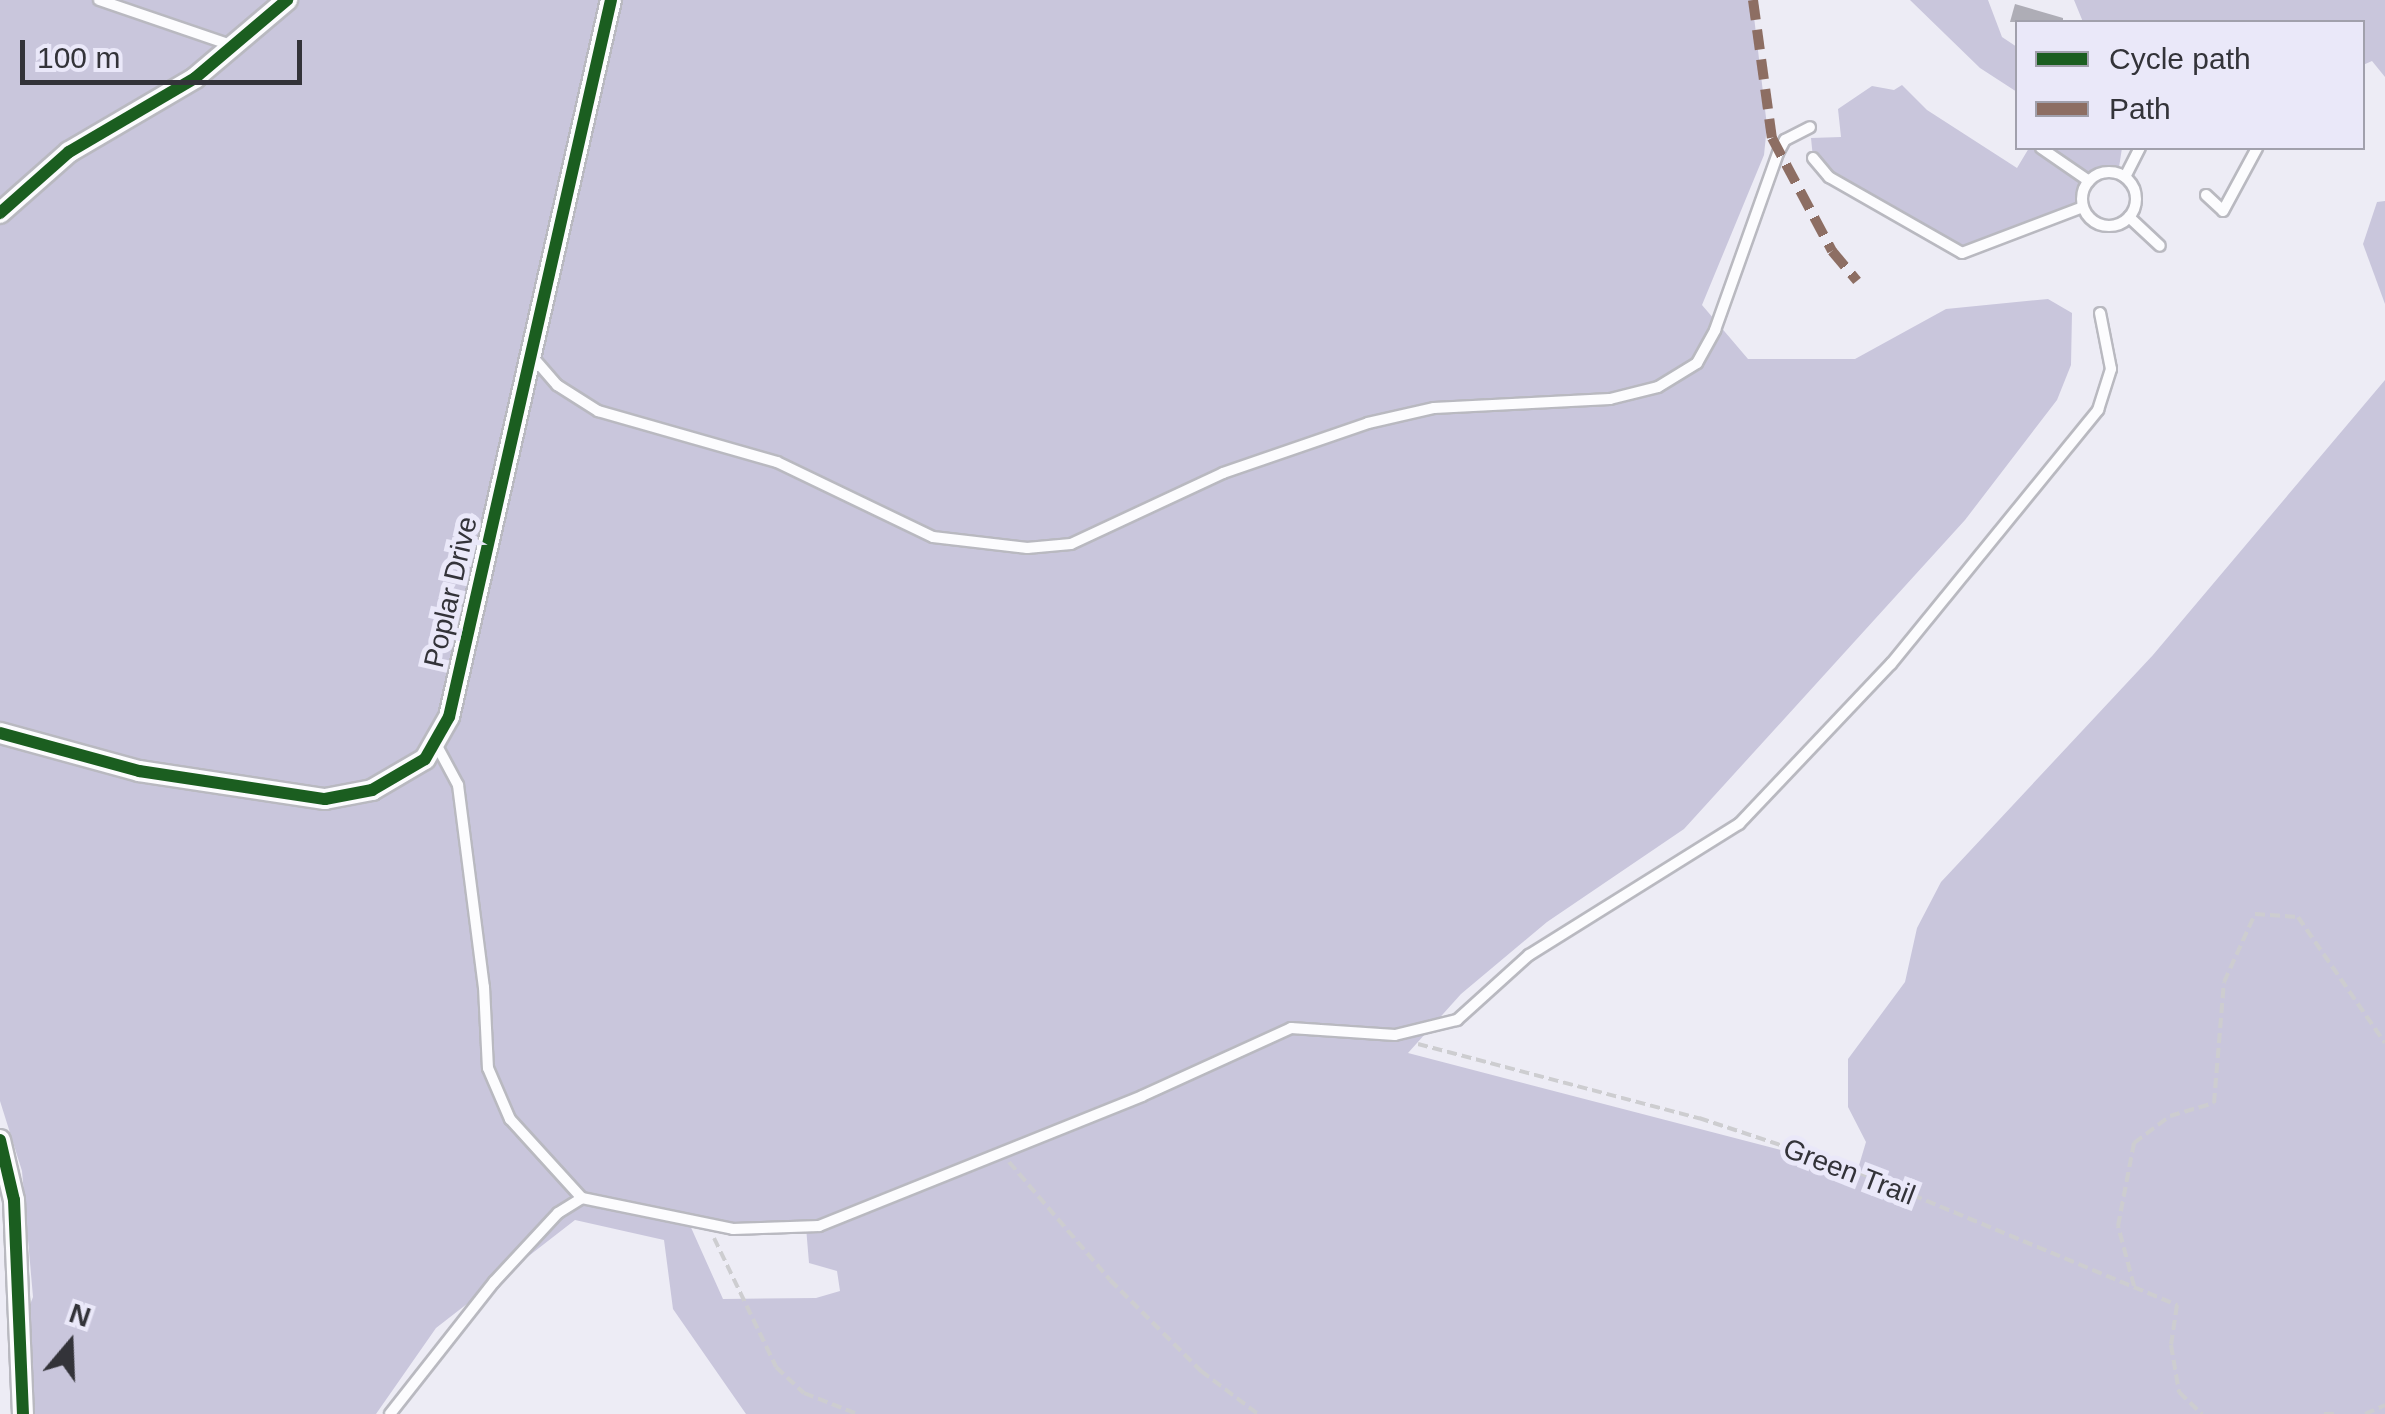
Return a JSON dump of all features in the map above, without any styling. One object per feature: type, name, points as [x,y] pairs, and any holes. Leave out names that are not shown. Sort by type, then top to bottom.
[{"type":"street","points":[[0,213],[69,152],[196,78],[287,0]]},
{"type":"street","name":"Poplar Drive","points":[[0,733],[138,771],[325,798],[372,790],[411,772],[436,744],[458,680],[611,0]]},
{"type":"street","points":[[0,1140],[14,1200],[23,1414]]},
{"type":"lane","points":[[99,0],[235,47]]},
{"type":"lane","points":[[530,354],[556,386],[598,411],[777,462],[933,537],[1026,548],[1072,544],[1223,473],[1368,423],[1434,408],[1610,400],[1658,387],[1697,363],[1715,330],[1773,163],[1785,140],[1810,127]]},
{"type":"lane","points":[[2044,150],[2089,181]]},
{"type":"lane","points":[[2125,178],[2139,150]]},
{"type":"lane","points":[[2206,194],[2224,211],[2257,150]]},
{"type":"lane","points":[[1813,158],[1829,177],[1962,252],[2084,208]]},
{"type":"lane","points":[[2089,181],[2106,172],[2125,178],[2136,197],[2129,217]]},
{"type":"lane","points":[[2084,208],[2089,181]]},
{"type":"lane","points":[[2084,208],[2104,226],[2129,217]]},
{"type":"lane","points":[[2129,217],[2160,246]]},
{"type":"lane","points":[[436,744],[458,784],[488,1068],[510,1119],[582,1198],[708,1225],[819,1226],[1291,1028],[1395,1035],[1458,1020],[1529,956],[1740,824],[1814,740],[1891,664],[2098,410],[2111,370],[2100,313]]},
{"type":"lane","points":[[390,1414],[494,1282],[558,1212],[582,1198]]},
{"type":"path","points":[[2134,1286],[2118,1226],[2134,1143],[2170,1116],[2214,1103],[2224,982],[2255,914],[2298,918],[2385,1043]]},
{"type":"path","points":[[1001,1152],[1110,1280],[1200,1371],[1258,1414]]},
{"type":"path","points":[[708,1225],[776,1367],[804,1393],[856,1414]]},
{"type":"path","points":[[2364,1414],[2385,1406]]},
{"type":"path","points":[[2324,1414],[2338,1414]]},
{"type":"shaded area","points":[[0,0],[1752,0],[1767,126],[1764,155],[1702,305],[1748,359],[1855,359],[1946,309],[2048,299],[2072,313],[2071,365],[2057,400],[1965,520],[1684,829],[1547,922],[1461,994],[1408,1053],[1808,1157],[1854,1182],[1866,1142],[1848,1107],[1848,1059],[1905,982],[1917,928],[1941,882],[2153,655],[2385,380],[2385,1414],[746,1414],[673,1309],[664,1240],[575,1220],[436,1328],[376,1414],[23,1414],[22,1325],[33,1297],[22,1171],[0,1101]],"holes":[[[689,1223],[806,1227],[809,1263],[837,1271],[840,1291],[816,1298],[723,1299]]]},
{"type":"shaded area","points":[[1910,0],[1988,0],[2002,37],[2015,46],[2015,91],[1980,68]]},
{"type":"shaded area","points":[[2074,0],[2385,0],[2385,77],[2372,61],[2365,64],[2365,20],[2082,20]]},
{"type":"shaded area","points":[[1902,85],[1927,110],[2017,168],[2028,150],[2122,150],[2118,174],[2091,179],[2082,203],[1962,253],[1829,177],[1813,158],[1811,138],[1841,137],[1838,109],[1872,86],[1894,90]]},
{"type":"shaded area","points":[[2385,201],[2385,304],[2363,244],[2377,202]]},
{"type":"building","points":[[2015,4],[2063,18],[2063,20],[2010,22]]},
{"type":"marked path","points":[[1753,0],[1772,138],[1832,251],[1857,281]]},
{"type":"cycle path","points":[[0,213],[69,152],[195,78],[287,0]]},
{"type":"cycle path","points":[[0,733],[139,771],[325,799],[372,790],[425,759],[449,717],[611,0]]},
{"type":"cycle path","points":[[0,1140],[14,1200],[23,1414]]}]
